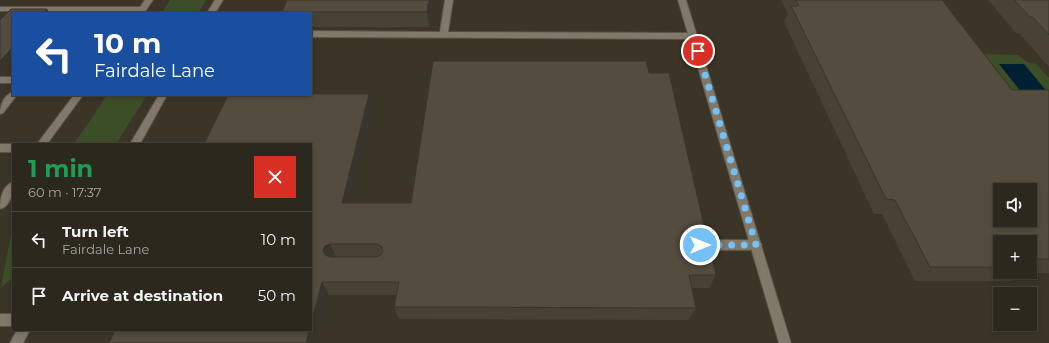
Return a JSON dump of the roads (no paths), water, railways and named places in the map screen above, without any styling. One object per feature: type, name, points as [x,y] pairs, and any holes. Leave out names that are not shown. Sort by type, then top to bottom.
[{"type":"street","points":[[78,0],[83,11]]},
{"type":"street","points":[[0,9],[141,11],[149,0]]},
{"type":"street","points":[[212,12],[219,0]]},
{"type":"street","points":[[444,35],[449,0]]},
{"type":"street","points":[[682,0],[785,343]]},
{"type":"street","points":[[312,34],[693,36]]},
{"type":"street","points":[[0,80],[12,80]]},
{"type":"street","points":[[1,108],[12,96]]},
{"type":"street","points":[[43,143],[78,96]]},
{"type":"street","points":[[136,143],[162,96]]},
{"type":"street","points":[[0,148],[12,148]]},
{"type":"street","points":[[0,206],[12,188]]},
{"type":"street","points":[[700,245],[756,245]]},
{"type":"street","points":[[0,320],[12,320]]},
{"type":"street","points":[[16,343],[23,331]]},
{"type":"water","points":[[999,64],[1024,64],[1049,94],[1026,98]]}]
